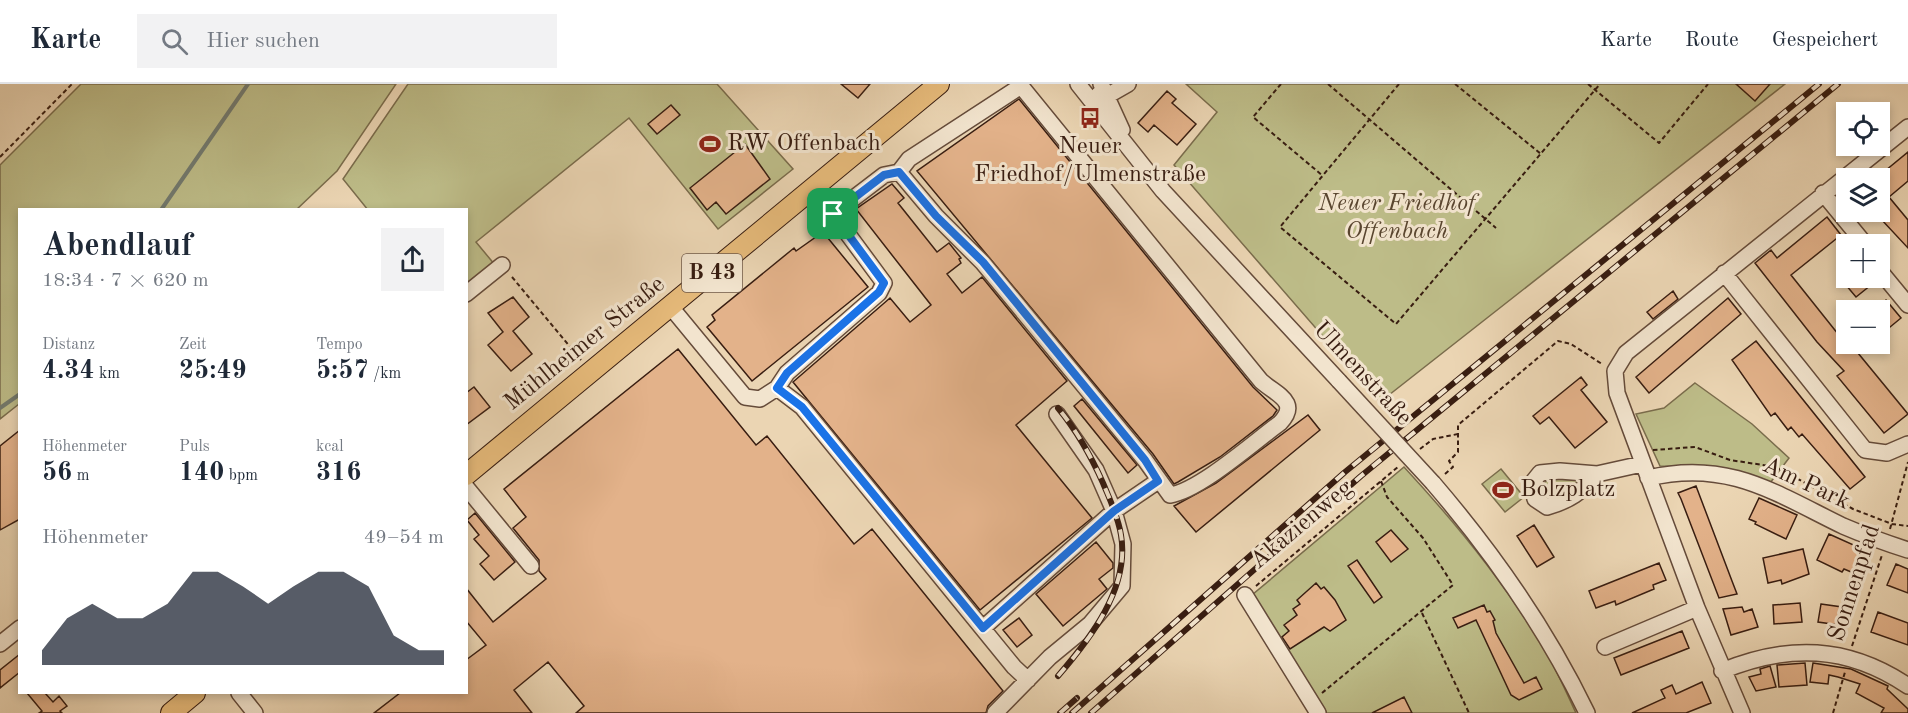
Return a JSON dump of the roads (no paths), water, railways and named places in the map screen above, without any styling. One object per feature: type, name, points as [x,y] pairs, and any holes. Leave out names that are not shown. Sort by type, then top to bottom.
[{"type":"main road","name":"Mühlheimer Straße","points":[[873,137],[918,84]]},
{"type":"main road","name":"Mühlheimer Straße","points":[[468,473],[939,84]]},
{"type":"main road","points":[[171,713],[194,694]]},
{"type":"street","points":[[1079,85],[1104,90],[1128,84]]},
{"type":"street","name":"Ulmenstraße","points":[[1079,85],[1163,191],[1339,381],[1438,479],[1517,590],[1555,651],[1587,713]]},
{"type":"street","points":[[670,306],[745,397],[760,399],[777,388],[787,373],[879,292],[884,283],[833,214],[884,175],[899,172],[909,159],[1021,86],[1262,381],[1284,399],[1289,407],[1288,415],[1204,479],[1179,494],[1170,495],[1145,460],[983,262],[936,216],[899,172]]},
{"type":"street","points":[[1104,90],[1128,144]]},
{"type":"street","points":[[1742,713],[1722,671],[1645,471],[1617,393],[1615,371],[1626,353],[1908,127]]},
{"type":"street","points":[[1823,193],[1856,234]]},
{"type":"street","points":[[468,292],[502,265]]},
{"type":"street","points":[[1724,273],[1865,450],[1887,453],[1908,444]]},
{"type":"street","points":[[1890,283],[1908,305]]},
{"type":"street","points":[[777,388],[802,407],[1028,680]]},
{"type":"street","points":[[996,713],[1028,680],[1090,624],[1122,586],[1123,544],[1114,511],[1096,470],[1056,414]]},
{"type":"street","name":"Am Park","points":[[1597,474],[1645,471],[1691,473],[1747,480],[1775,490],[1846,527],[1908,550]]},
{"type":"street","points":[[983,628],[1114,511],[1158,481]]},
{"type":"street","points":[[468,489],[531,566]]},
{"type":"street","points":[[1245,595],[1317,705]]},
{"type":"street","points":[[1605,647],[1697,608]]},
{"type":"street","points":[[0,644],[18,630]]},
{"type":"street","points":[[1722,671],[1759,658],[1794,652],[1848,658],[1875,668],[1908,686]]},
{"type":"street","points":[[240,694],[255,713]]},
{"type":"waterway","points":[[162,208],[248,84]]},
{"type":"waterway","points":[[0,408],[18,395]]},
{"type":"railway","points":[[1072,713],[1345,472],[1819,84]]},
{"type":"railway","points":[[1091,713],[1361,476],[1838,84]]},
{"type":"railway","points":[[1058,408],[1094,463],[1114,508],[1121,535],[1122,555],[1119,574],[1105,612],[1083,646],[1058,676]]},
{"type":"railway","points":[[1060,713],[1077,698]]},
{"type":"place","name":"Neuer Friedhof/Ulmenstraße","points":[[1090,118]]},
{"type":"place","name":"RW Offenbach","points":[[710,144]]},
{"type":"place","name":"Bolzplatz","points":[[1503,490]]},
{"type":"park label","name":"Neuer Friedhof Offenbach","points":[[1397,218]]}]
